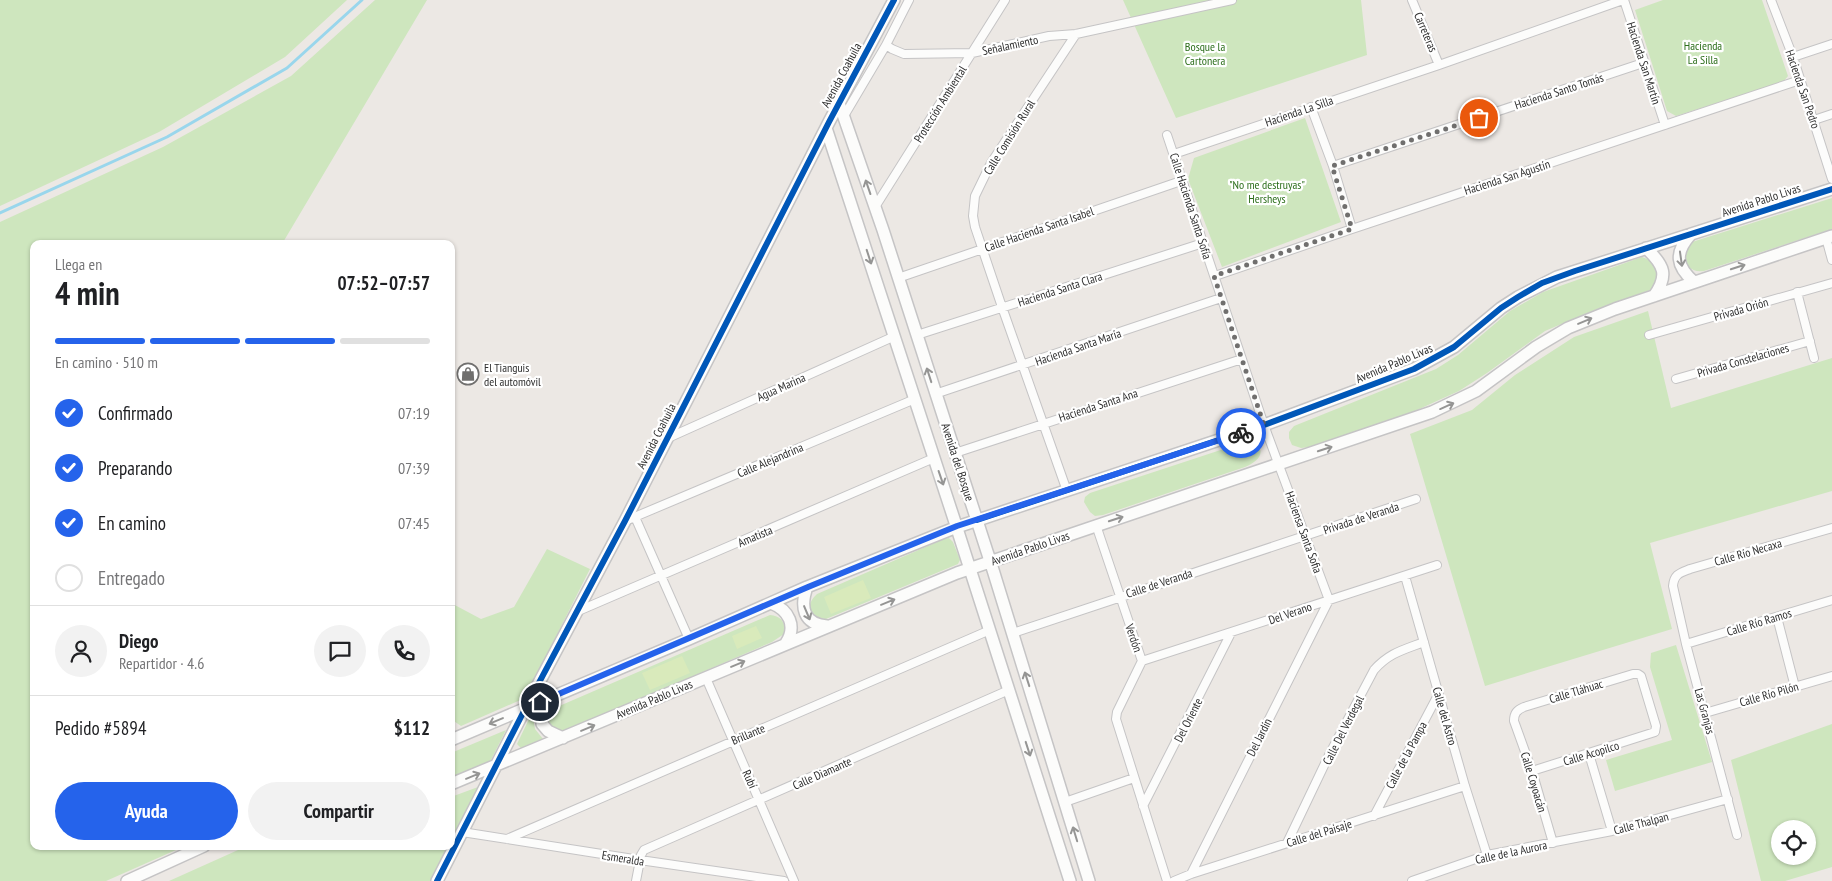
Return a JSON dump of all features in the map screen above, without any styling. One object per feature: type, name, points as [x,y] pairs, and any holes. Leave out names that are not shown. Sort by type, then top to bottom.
[{"type":"main road","name":"Avenida Coahuila","points":[[455,846],[576,612],[630,519],[668,438],[826,128],[894,0]]},
{"type":"main road","name":"Avenida del Bosque","points":[[839,103],[883,230],[977,520],[1089,881]]},
{"type":"main road","name":"Avenida del Bosque","points":[[826,128],[957,526],[1070,881]]},
{"type":"main road","name":"Avenida Pablo Livas","points":[[455,738],[689,640],[808,587],[957,526],[1264,425],[1414,369],[1454,347],[1500,308],[1529,290],[1575,271],[1832,189]]},
{"type":"main road","points":[[863,239],[883,230]]},
{"type":"main road","points":[[1690,234],[1681,246],[1679,257],[1682,269],[1694,282]]},
{"type":"main road","name":"Avenida Pablo Livas","points":[[455,782],[827,626],[990,561],[1402,423],[1450,405],[1476,391],[1536,347],[1568,328],[1600,314],[1829,237]]},
{"type":"main road","points":[[1646,248],[1659,262],[1663,273],[1662,282],[1654,296]]},
{"type":"main road","points":[[808,587],[803,601],[807,617],[814,624],[827,626]]},
{"type":"main road","points":[[771,603],[783,609],[791,620],[792,632],[786,643]]},
{"type":"main road","points":[[555,696],[543,711],[542,724],[548,731],[563,738]]},
{"type":"main road","points":[[127,881],[195,850]]},
{"type":"main road","name":"Avenida Coahuila","points":[[437,881],[453,850]]},
{"type":"street","points":[[844,116],[886,45],[909,0]]},
{"type":"street","name":"Protección Ambiental","points":[[875,207],[1005,0]]},
{"type":"street","name":"Señalamiento","points":[[886,45],[904,54],[972,53],[1049,36],[1076,34],[1232,0]]},
{"type":"street","name":"Carreteras","points":[[1412,0],[1439,65]]},
{"type":"street","name":"Hacienda La Silla","points":[[1174,154],[1439,65],[1623,0]]},
{"type":"street","name":"Hacienda San Martín","points":[[1623,0],[1665,125]]},
{"type":"street","name":"Hacienda San Pedro","points":[[1771,0],[1793,57],[1832,179]]},
{"type":"street","name":"Calle Comisión Rural","points":[[984,248],[973,216],[975,196],[979,185],[991,163],[1076,34]]},
{"type":"street","points":[[1793,57],[1832,44]]},
{"type":"street","name":"Hacienda Santo Tomás","points":[[1332,166],[1643,63]]},
{"type":"street","name":"Hacienda San Agustín","points":[[1214,276],[1800,80]]},
{"type":"street","points":[[1312,107],[1352,229]]},
{"type":"street","points":[[1814,120],[1832,114]]},
{"type":"street","name":"Calle Hacienda Santa Sofía","points":[[1167,135],[1242,359]]},
{"type":"street","name":"Calle Hacienda Santa Isabel","points":[[898,278],[1181,181]]},
{"type":"street","points":[[1829,237],[1832,260]]},
{"type":"street","name":"Hacienda Santa Clara","points":[[917,335],[1203,243]]},
{"type":"street","points":[[984,248],[1002,307],[1067,491]]},
{"type":"street","name":"Privada Orión","points":[[1649,335],[1832,283]]},
{"type":"street","points":[[1797,292],[1814,358]]},
{"type":"street","name":"Hacienda Santa María","points":[[935,394],[1221,298]]},
{"type":"street","name":"Agua Marina","points":[[668,438],[895,336]]},
{"type":"street","name":"Privada Constelaciones","points":[[1676,378],[1810,340]]},
{"type":"street","name":"Haciensa Santa Sofia","points":[[1242,359],[1264,425],[1329,600]]},
{"type":"street","name":"Hacienda Santa Ana","points":[[955,453],[1242,359]]},
{"type":"street","name":"Calle Alejandrina","points":[[630,519],[914,399]]},
{"type":"street","name":"Amatista","points":[[576,612],[934,458]]},
{"type":"street","name":"Privada de Veranda","points":[[1306,536],[1416,499]]},
{"type":"street","points":[[630,519],[661,576],[689,640]]},
{"type":"street","name":"Verdón","points":[[1096,525],[1142,661],[1117,712],[1116,719],[1167,881]]},
{"type":"street","name":"Calle Río Necaxa","points":[[1673,586],[1674,579],[1678,574],[1690,569],[1832,528]]},
{"type":"street","name":"Calle de Veranda","points":[[1013,633],[1306,536]]},
{"type":"street","name":"Del Verano","points":[[1142,661],[1231,634],[1437,565]]},
{"type":"street","name":"Calle del Astro","points":[[1405,576],[1465,786],[1487,855]]},
{"type":"street","name":"Las Granjas","points":[[1673,586],[1686,644],[1706,713],[1737,835]]},
{"type":"street","name":"Del Jardín","points":[[1191,874],[1329,600]]},
{"type":"street","name":"Calle Río Ramos","points":[[1686,644],[1832,600]]},
{"type":"street","points":[[1777,617],[1795,687]]},
{"type":"street","name":"Brillante","points":[[507,839],[990,630]]},
{"type":"street","name":"Del Oriente","points":[[1143,806],[1231,634]]},
{"type":"street","name":"Calle Del Verdegal","points":[[1287,843],[1330,753],[1374,670],[1383,659],[1424,642]]},
{"type":"street","name":"Calle Tláhuac","points":[[1514,721],[1514,714],[1524,707],[1632,674],[1638,674],[1644,680],[1656,726],[1656,730],[1651,734]]},
{"type":"street","name":"Calle Río Pilón","points":[[1706,713],[1832,676]]},
{"type":"street","name":"Rubí","points":[[706,678],[794,881]]},
{"type":"street","name":"Calle Diamante","points":[[640,860],[644,850],[1009,690]]},
{"type":"street","name":"Calle de la Pampa","points":[[1374,816],[1438,694]]},
{"type":"street","name":"Calle Coyoacán","points":[[1514,721],[1532,771],[1553,843]]},
{"type":"street","name":"Calle Acopilco","points":[[1532,771],[1651,734]]},
{"type":"street","points":[[1590,754],[1612,831]]},
{"type":"street","points":[[1065,802],[1134,778]]},
{"type":"street","name":"Calle del Paisaje","points":[[1174,881],[1465,786]]},
{"type":"street","name":"Calle Thalpan","points":[[1553,843],[1612,831],[1728,799]]},
{"type":"street","name":"Esmeralda","points":[[462,832],[784,881]]},
{"type":"street","name":"Calle de la Aurora","points":[[1415,880],[1487,855],[1553,843]]},
{"type":"street","points":[[636,881],[640,860]]},
{"type":"green space","points":[[0,0],[347,0],[285,57],[159,132],[0,206]]},
{"type":"green space","points":[[375,0],[427,0],[284,240],[30,240],[30,850],[176,850],[106,881],[0,881],[0,222],[163,147],[291,76]]},
{"type":"green space","name":"Bosque la Cartonera","points":[[1123,0],[1361,0],[1367,55],[1176,118]]},
{"type":"green space","name":"Hacienda La Silla","points":[[1663,0],[1762,0],[1788,76],[1783,82],[1676,116],[1667,111],[1635,10]]},
{"type":"green space","name":"\"No me destruyas\" Hersheys","points":[[1305,118],[1341,222],[1222,267],[1188,179],[1194,158]]},
{"type":"green space","points":[[1832,198],[1832,229],[1704,271],[1692,269],[1685,262],[1685,252],[1692,242]]},
{"type":"green space","points":[[1642,257],[1652,262],[1657,271],[1657,281],[1650,290],[1597,309],[1545,331],[1459,391],[1415,411],[1310,447],[1301,448],[1292,445],[1289,432],[1294,426],[1436,369],[1458,355],[1510,311],[1543,292]]},
{"type":"green space","points":[[1648,311],[1671,408],[1832,358],[1832,491],[1650,543],[1672,629],[1485,686],[1410,434],[1472,410],[1515,375],[1574,337]]},
{"type":"green space","points":[[1248,441],[1256,442],[1260,454],[1259,458],[1245,467],[1103,515],[1095,516],[1084,502],[1085,497],[1090,493]]},
{"type":"green space","points":[[949,538],[953,542],[960,560],[958,564],[826,619],[816,616],[811,610],[811,603],[817,594]]},
{"type":"green space","points":[[547,549],[590,569],[525,698],[461,726],[455,722],[455,605],[481,619],[514,607]]},
{"type":"green space","points":[[863,580],[871,598],[831,614],[824,597]]},
{"type":"green space","points":[[770,615],[778,617],[784,627],[784,634],[772,642],[564,732],[555,733],[547,723],[549,714],[557,707]]},
{"type":"green space","points":[[756,626],[762,638],[737,649],[732,636]]},
{"type":"green space","points":[[1676,645],[1712,762],[1615,791],[1606,760],[1672,740],[1650,667],[1651,653]]},
{"type":"green space","points":[[682,656],[690,673],[650,690],[642,673]]},
{"type":"green space","points":[[533,718],[535,729],[543,739],[522,749],[517,744],[529,719]]},
{"type":"green space","points":[[1832,724],[1832,867],[1785,881],[1761,881],[1731,760]]},
{"type":"green space","points":[[506,730],[487,765],[455,779],[455,751]]},
{"type":"green space","points":[[478,787],[455,831],[455,796]]},
{"type":"green space","points":[[238,850],[446,850],[430,881],[169,881]]},
{"type":"waterway","points":[[0,213],[167,137],[287,68],[362,0]]},
{"type":"cycle path","points":[[455,846],[894,0]]},
{"type":"cycle path","points":[[977,520],[1264,425],[1414,369],[1454,347],[1501,308],[1542,283],[1832,189]]},
{"type":"cycle path","points":[[437,881],[453,850]]},
{"type":"way so far","points":[[1241,433],[1264,425],[1214,276],[1352,229],[1332,166],[1479,118]]},
{"type":"place","name":"El Tianguis del automóvil","points":[[468,374]]},
{"type":"route","points":[[540,702],[689,640],[808,587],[957,526],[1241,433]]}]
